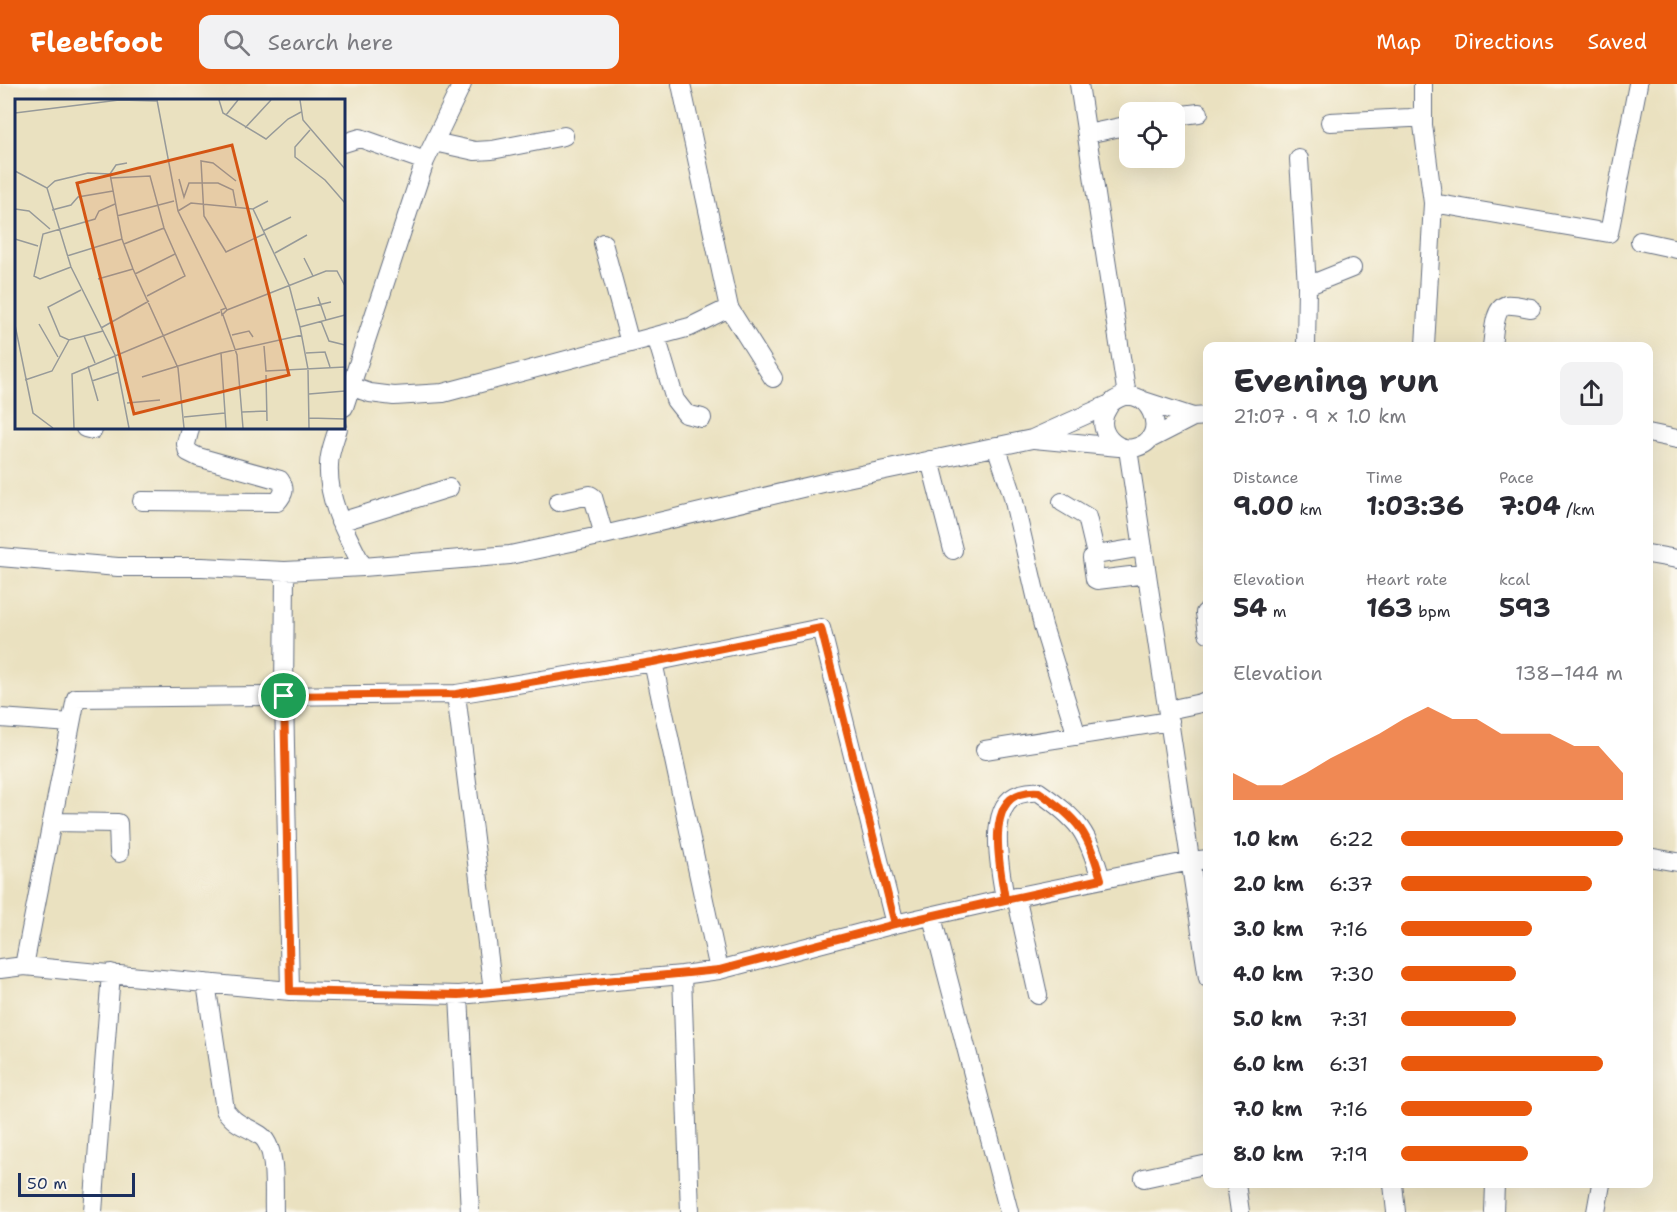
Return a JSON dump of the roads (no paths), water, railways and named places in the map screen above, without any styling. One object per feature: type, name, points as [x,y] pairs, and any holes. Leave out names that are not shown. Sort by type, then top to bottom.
[{"type":"street","points":[[462,84],[425,161],[346,384],[370,393],[394,396],[442,393],[690,327],[729,308]]},
{"type":"street","points":[[681,84],[729,308],[773,378]]},
{"type":"street","points":[[1079,84],[1127,400]]},
{"type":"street","points":[[1423,84],[1423,116],[1433,203],[1425,342]]},
{"type":"street","points":[[1433,203],[1609,233],[1638,84]]},
{"type":"street","points":[[1185,114],[1199,112]]},
{"type":"street","points":[[1330,122],[1423,116]]},
{"type":"street","points":[[1087,134],[1119,127]]},
{"type":"street","points":[[434,142],[475,151],[492,150],[564,136]]},
{"type":"street","points":[[345,143],[360,138],[425,161]]},
{"type":"street","points":[[1299,159],[1307,286],[1306,342]]},
{"type":"street","points":[[1640,241],[1677,249]]},
{"type":"street","points":[[603,243],[630,343]]},
{"type":"street","points":[[1307,286],[1352,268]]},
{"type":"street","points":[[1493,342],[1496,321],[1502,307],[1508,305],[1531,308]]},
{"type":"street","points":[[656,336],[675,400],[686,414],[702,418]]},
{"type":"street","points":[[1127,400],[1153,413],[1155,422],[1150,439]]},
{"type":"street","points":[[1124,448],[1111,441],[1103,425],[1104,416],[1127,400]]},
{"type":"street","points":[[0,557],[118,567],[202,567],[285,571],[510,555],[823,483],[1032,439],[1127,400],[1200,416]]},
{"type":"street","points":[[1032,439],[1137,448],[1150,439],[1200,416]]},
{"type":"street","points":[[142,501],[277,502],[284,494],[284,486],[280,480],[198,457],[188,452],[186,444],[190,429]]},
{"type":"street","points":[[338,429],[329,463],[330,485],[340,522],[363,567]]},
{"type":"street","points":[[1653,434],[1677,439]]},
{"type":"street","points":[[996,446],[1012,494],[1043,626],[1077,736]]},
{"type":"street","points":[[1124,448],[1143,547],[1169,716],[1199,860],[1203,914]]},
{"type":"street","points":[[930,460],[953,550]]},
{"type":"street","points":[[340,522],[449,488]]},
{"type":"street","points":[[558,502],[590,495],[593,497],[603,535]]},
{"type":"street","points":[[1062,502],[1087,518],[1096,555]]},
{"type":"street","points":[[1143,547],[1096,555],[1092,558],[1095,579],[1147,574]]},
{"type":"street","points":[[1653,555],[1677,559]]},
{"type":"street","points":[[285,571],[284,696],[290,991]]},
{"type":"street","points":[[24,966],[76,698],[456,694],[653,662],[821,628],[895,924]]},
{"type":"street","points":[[653,662],[719,970]]},
{"type":"street","points":[[456,694],[493,991]]},
{"type":"street","points":[[985,750],[1077,736],[1169,716],[1203,702]]},
{"type":"street","points":[[0,718],[71,723]]},
{"type":"street","points":[[1038,995],[999,860],[1000,818],[1010,799],[1030,792],[1039,792],[1081,827],[1094,853],[1101,879]]},
{"type":"street","points":[[52,822],[118,824],[119,853]]},
{"type":"street","points":[[1653,858],[1677,862]]},
{"type":"street","points":[[0,969],[24,966],[290,991],[459,995],[682,975],[719,970],[895,924],[1011,898],[1199,860]]},
{"type":"street","points":[[932,917],[1009,1212]]},
{"type":"street","points":[[93,1212],[111,974]]},
{"type":"street","points":[[682,975],[690,1212]]},
{"type":"street","points":[[206,983],[225,1110],[235,1123],[262,1136],[272,1151],[274,1212]]},
{"type":"street","points":[[459,995],[470,1212]]},
{"type":"street","points":[[1144,1178],[1203,1165]]},
{"type":"street","points":[[1237,1188],[1240,1212]]},
{"type":"street","points":[[1393,1188],[1396,1212]]},
{"type":"street","points":[[1494,1212],[1495,1188]]},
{"type":"street","points":[[1596,1212],[1600,1188]]}]
